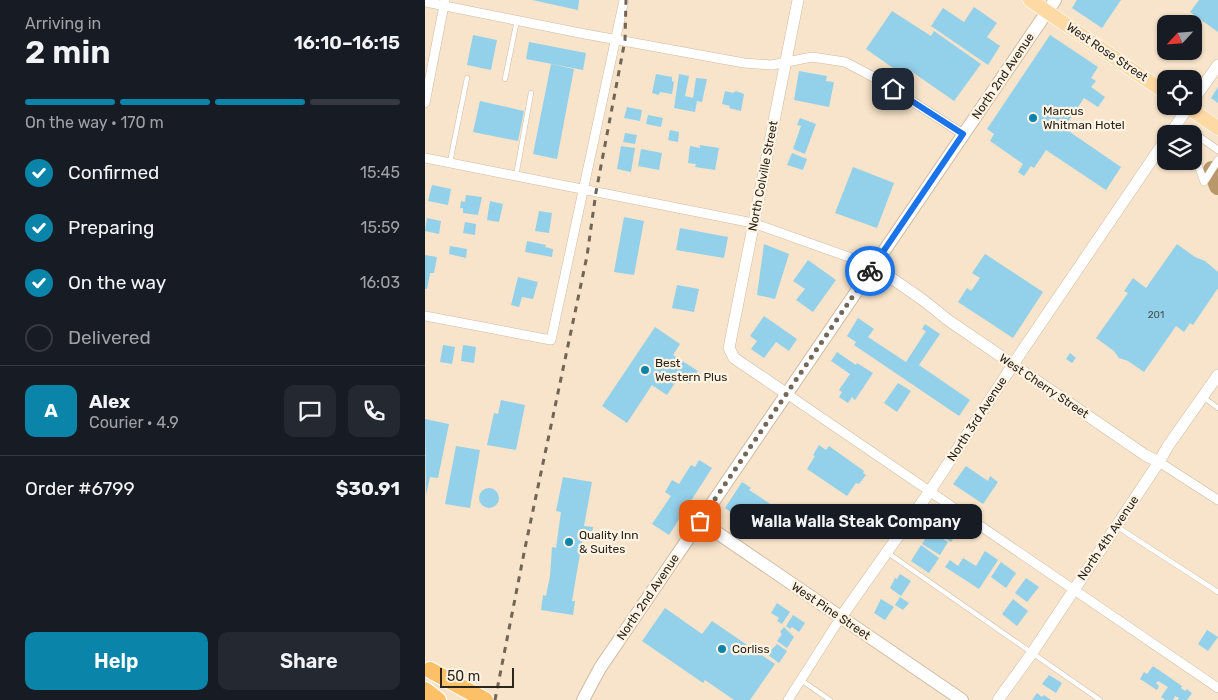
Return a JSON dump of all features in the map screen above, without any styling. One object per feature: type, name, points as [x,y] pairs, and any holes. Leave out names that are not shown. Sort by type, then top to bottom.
[{"type":"highway","points":[[428,668],[471,700]]},
{"type":"highway","points":[[428,668],[485,700]]},
{"type":"highway","points":[[425,690],[438,700]]},
{"type":"main road","name":"West Rose Street","points":[[1030,0],[1051,6],[1157,86]]},
{"type":"main road","name":"North 2nd Avenue","points":[[583,700],[597,672],[1051,6]]},
{"type":"main road","points":[[1202,115],[1218,128]]},
{"type":"main road","name":"West Pine Street","points":[[700,521],[962,700]]},
{"type":"street","points":[[425,316],[551,340],[585,190],[624,0]]},
{"type":"street","name":"North Colville Street","points":[[787,394],[733,358],[729,352],[729,345],[798,0]]},
{"type":"street","points":[[425,2],[445,3],[517,20],[745,63],[772,64],[812,57],[845,62],[879,80],[963,134]]},
{"type":"street","points":[[425,103],[427,78],[445,3]]},
{"type":"street","points":[[1202,87],[1218,65]]},
{"type":"street","points":[[1202,139],[1218,150]]},
{"type":"street","name":"North 3rd Avenue","points":[[788,700],[841,617],[930,491],[1013,364],[1157,152]]},
{"type":"street","points":[[425,158],[753,223],[873,266]]},
{"type":"street","points":[[1200,170],[1204,182],[1218,160]]},
{"type":"street","name":"West Cherry Street","points":[[873,266],[1137,450],[1218,500]]},
{"type":"street","name":"North 4th Avenue","points":[[998,700],[1074,590],[1159,462],[1167,446],[1218,375]]},
{"type":"street","points":[[787,394],[1218,688]]},
{"type":"lane","points":[[505,79],[517,20]]},
{"type":"lane","points":[[450,163],[467,78]]},
{"type":"lane","points":[[516,176],[531,93]]},
{"type":"lane","points":[[1203,397],[1218,408]]},
{"type":"lane","points":[[1116,525],[1218,592]]},
{"type":"lane","points":[[887,553],[1101,700]]},
{"type":"lane","points":[[801,680],[830,700]]},
{"type":"building","points":[[532,0],[579,0],[578,10]]},
{"type":"building","points":[[1077,0],[1121,0],[1102,28],[1072,8]]},
{"type":"building","points":[[1199,0],[1218,0],[1218,32],[1203,21],[1203,15],[1194,15],[1190,12]]},
{"type":"building","points":[[974,7],[997,23],[987,37],[1000,46],[988,65],[931,26],[943,8],[964,22]]},
{"type":"building","points":[[892,11],[931,36],[934,31],[981,64],[954,101],[908,69],[903,75],[866,49]]},
{"type":"building","points":[[473,35],[497,40],[491,70],[467,65]]},
{"type":"building","name":"Marcus Whitman Hotel","points":[[1050,35],[1098,67],[1091,78],[1096,81],[1091,87],[1105,97],[1098,107],[1084,98],[1064,128],[1121,167],[1106,190],[1046,150],[1034,168],[1031,166],[1024,176],[1018,172],[1023,164],[990,141],[994,134],[987,129]]},
{"type":"building","points":[[529,42],[586,53],[583,70],[526,59]]},
{"type":"building","points":[[551,64],[574,69],[557,159],[533,154]]},
{"type":"building","points":[[799,71],[827,76],[826,81],[834,82],[829,107],[794,100]]},
{"type":"building","points":[[656,74],[672,77],[674,82],[672,94],[660,92],[659,95],[652,93]]},
{"type":"building","points":[[679,74],[689,76],[685,96],[693,98],[696,78],[707,79],[702,102],[697,101],[695,112],[674,108]]},
{"type":"building","points":[[1218,87],[1218,103],[1211,98]]},
{"type":"building","points":[[725,91],[733,93],[736,91],[744,94],[741,111],[722,104]]},
{"type":"building","points":[[480,101],[524,111],[518,141],[473,132]]},
{"type":"building","points":[[627,107],[642,110],[640,121],[624,118]]},
{"type":"building","points":[[648,115],[663,118],[661,127],[646,124]]},
{"type":"building","points":[[800,118],[816,124],[805,154],[793,149],[801,126],[797,125]]},
{"type":"building","points":[[670,130],[679,132],[678,142],[668,140]]},
{"type":"building","points":[[625,133],[637,135],[635,144],[623,142]]},
{"type":"building","points":[[700,145],[719,148],[715,170],[695,167],[696,164],[688,163],[690,146],[700,148]]},
{"type":"building","points":[[621,146],[635,148],[631,172],[617,169]]},
{"type":"building","points":[[641,149],[662,153],[659,170],[638,166]]},
{"type":"building","points":[[792,153],[807,159],[803,170],[787,165]]},
{"type":"building","points":[[853,167],[894,183],[877,228],[835,213]]},
{"type":"building","points":[[432,185],[451,189],[448,205],[428,201]]},
{"type":"building","points":[[466,195],[482,197],[478,215],[463,213],[463,208],[460,208],[461,201],[465,202]]},
{"type":"building","points":[[490,201],[503,204],[499,222],[487,220]]},
{"type":"building","points":[[539,211],[552,213],[549,233],[535,231]]},
{"type":"building","points":[[624,217],[644,221],[634,275],[614,272]]},
{"type":"building","points":[[427,218],[441,221],[439,234],[425,231]]},
{"type":"building","points":[[465,222],[476,224],[475,235],[463,233]]},
{"type":"building","points":[[680,228],[728,237],[724,258],[676,250]]},
{"type":"building","points":[[527,241],[546,245],[545,247],[553,249],[552,257],[525,252]]},
{"type":"building","points":[[764,244],[789,254],[775,299],[757,295]]},
{"type":"building","points":[[1177,244],[1195,257],[1205,261],[1218,272],[1218,288],[1193,325],[1190,323],[1184,332],[1176,326],[1144,372],[1128,361],[1119,358],[1114,351],[1096,338],[1128,293],[1124,291],[1133,278],[1146,288]]},
{"type":"building","points":[[450,246],[467,249],[466,258],[449,254]]},
{"type":"building","points":[[985,254],[1043,292],[1013,338],[958,302],[967,288],[971,291],[980,278],[972,273]]},
{"type":"building","points":[[425,255],[437,257],[434,273],[430,273],[427,289],[425,289]]},
{"type":"building","points":[[808,260],[836,280],[813,312],[796,300],[805,289],[793,281]]},
{"type":"building","points":[[518,277],[538,282],[533,299],[522,297],[519,307],[511,305]]},
{"type":"building","points":[[677,285],[699,289],[694,312],[672,308]]},
{"type":"building","points":[[764,316],[797,339],[789,351],[776,342],[764,358],[751,349],[757,341],[750,336]]},
{"type":"building","points":[[858,318],[874,329],[868,337],[906,362],[926,331],[922,329],[925,324],[940,334],[919,365],[970,400],[959,416],[854,345],[856,342],[847,336]]},
{"type":"building","name":"Best Western Plus","points":[[655,327],[680,344],[673,355],[698,371],[689,384],[679,377],[667,395],[652,385],[627,423],[602,406]]},
{"type":"building","points":[[443,345],[455,347],[452,364],[440,362]]},
{"type":"building","points":[[463,345],[476,347],[474,363],[461,361]]},
{"type":"building","points":[[837,352],[856,365],[857,363],[873,373],[855,400],[852,397],[848,403],[839,397],[842,392],[839,390],[850,374],[831,361]]},
{"type":"building","points":[[1070,353],[1076,358],[1072,363],[1066,359]]},
{"type":"building","points":[[898,383],[911,391],[897,412],[884,403]]},
{"type":"building","points":[[501,400],[525,405],[516,450],[487,445],[494,413],[498,414]]},
{"type":"building","points":[[425,419],[449,424],[438,478],[430,477],[426,495]]},
{"type":"building","points":[[819,445],[826,450],[829,446],[864,471],[863,473],[866,475],[859,484],[856,483],[847,496],[807,469]]},
{"type":"building","points":[[456,446],[480,450],[470,508],[445,504]]},
{"type":"building","points":[[699,460],[712,468],[669,535],[652,524],[671,496],[665,492],[672,480],[679,484],[691,465],[695,467]]},
{"type":"building","points":[[966,466],[988,481],[990,476],[998,482],[983,504],[953,484]]},
{"type":"building","points":[[563,477],[592,482],[584,526],[593,527],[592,537],[583,536],[572,601],[575,601],[573,615],[541,610],[543,595],[546,596],[550,576],[552,547],[556,548],[561,512],[556,511]]},
{"type":"building","points":[[742,482],[751,488],[749,490],[783,510],[780,514],[787,518],[776,535],[769,531],[767,534],[750,519],[747,523],[725,508]]},
{"type":"building","points":[[489,488],[496,491],[499,498],[496,505],[489,508],[482,505],[479,498],[482,491]]},
{"type":"building","points":[[941,516],[959,530],[951,542],[932,529]]},
{"type":"building","points":[[930,531],[948,542],[940,555],[922,544]]},
{"type":"building","points":[[921,545],[939,558],[929,573],[911,561]]},
{"type":"building","points":[[985,551],[998,560],[979,589],[945,567],[950,560],[958,566],[963,558],[976,566]]},
{"type":"building","points":[[1001,562],[1016,573],[1006,588],[991,577]]},
{"type":"building","points":[[900,574],[911,581],[901,596],[890,588],[895,578],[897,579]]},
{"type":"building","points":[[1026,578],[1039,587],[1027,602],[1015,593]]},
{"type":"building","points":[[900,597],[909,603],[903,610],[895,605]]},
{"type":"building","points":[[881,599],[894,607],[885,620],[874,613]]},
{"type":"building","points":[[1013,599],[1028,611],[1017,626],[1002,614]]},
{"type":"building","points":[[777,603],[790,612],[782,624],[777,621],[779,618],[771,613]]},
{"type":"building","name":"Corliss","points":[[665,608],[702,634],[712,621],[775,664],[750,700],[734,700],[705,680],[703,683],[642,641]]},
{"type":"building","points":[[793,615],[805,623],[799,632],[792,627],[790,629],[786,626]]},
{"type":"building","points":[[784,627],[794,637],[787,648],[777,641]]},
{"type":"building","points":[[1207,630],[1218,637],[1208,651],[1198,644]]},
{"type":"building","points":[[777,644],[787,651],[779,663],[767,654]]},
{"type":"building","points":[[1153,666],[1182,686],[1181,688],[1185,691],[1187,689],[1192,693],[1187,700],[1178,700],[1179,698],[1175,696],[1173,700],[1165,700],[1161,697],[1168,687],[1158,681],[1156,683],[1159,686],[1157,690],[1140,679],[1144,672],[1147,674]]},
{"type":"building","points":[[1049,675],[1062,683],[1056,693],[1042,684]]},
{"type":"building","points":[[1037,693],[1042,697],[1044,695],[1051,700],[1032,700]]},
{"type":"waterway","points":[[1212,170],[1218,186]]},
{"type":"railway","points":[[495,700],[587,256],[596,192],[625,40],[626,0]]},
{"type":"way so far","points":[[700,521],[870,271]]},
{"type":"place","name":"Marcus Whitman Hotel","points":[[1033,118]]},
{"type":"place","name":"Best Western Plus","points":[[645,370]]},
{"type":"place","name":"Walla Walla Steak Company","points":[[700,521]]},
{"type":"place","name":"Quality Inn & Suites","points":[[569,542]]},
{"type":"place","name":"Corliss","points":[[722,649]]},
{"type":"route","points":[[870,271],[963,134],[893,89]]}]
